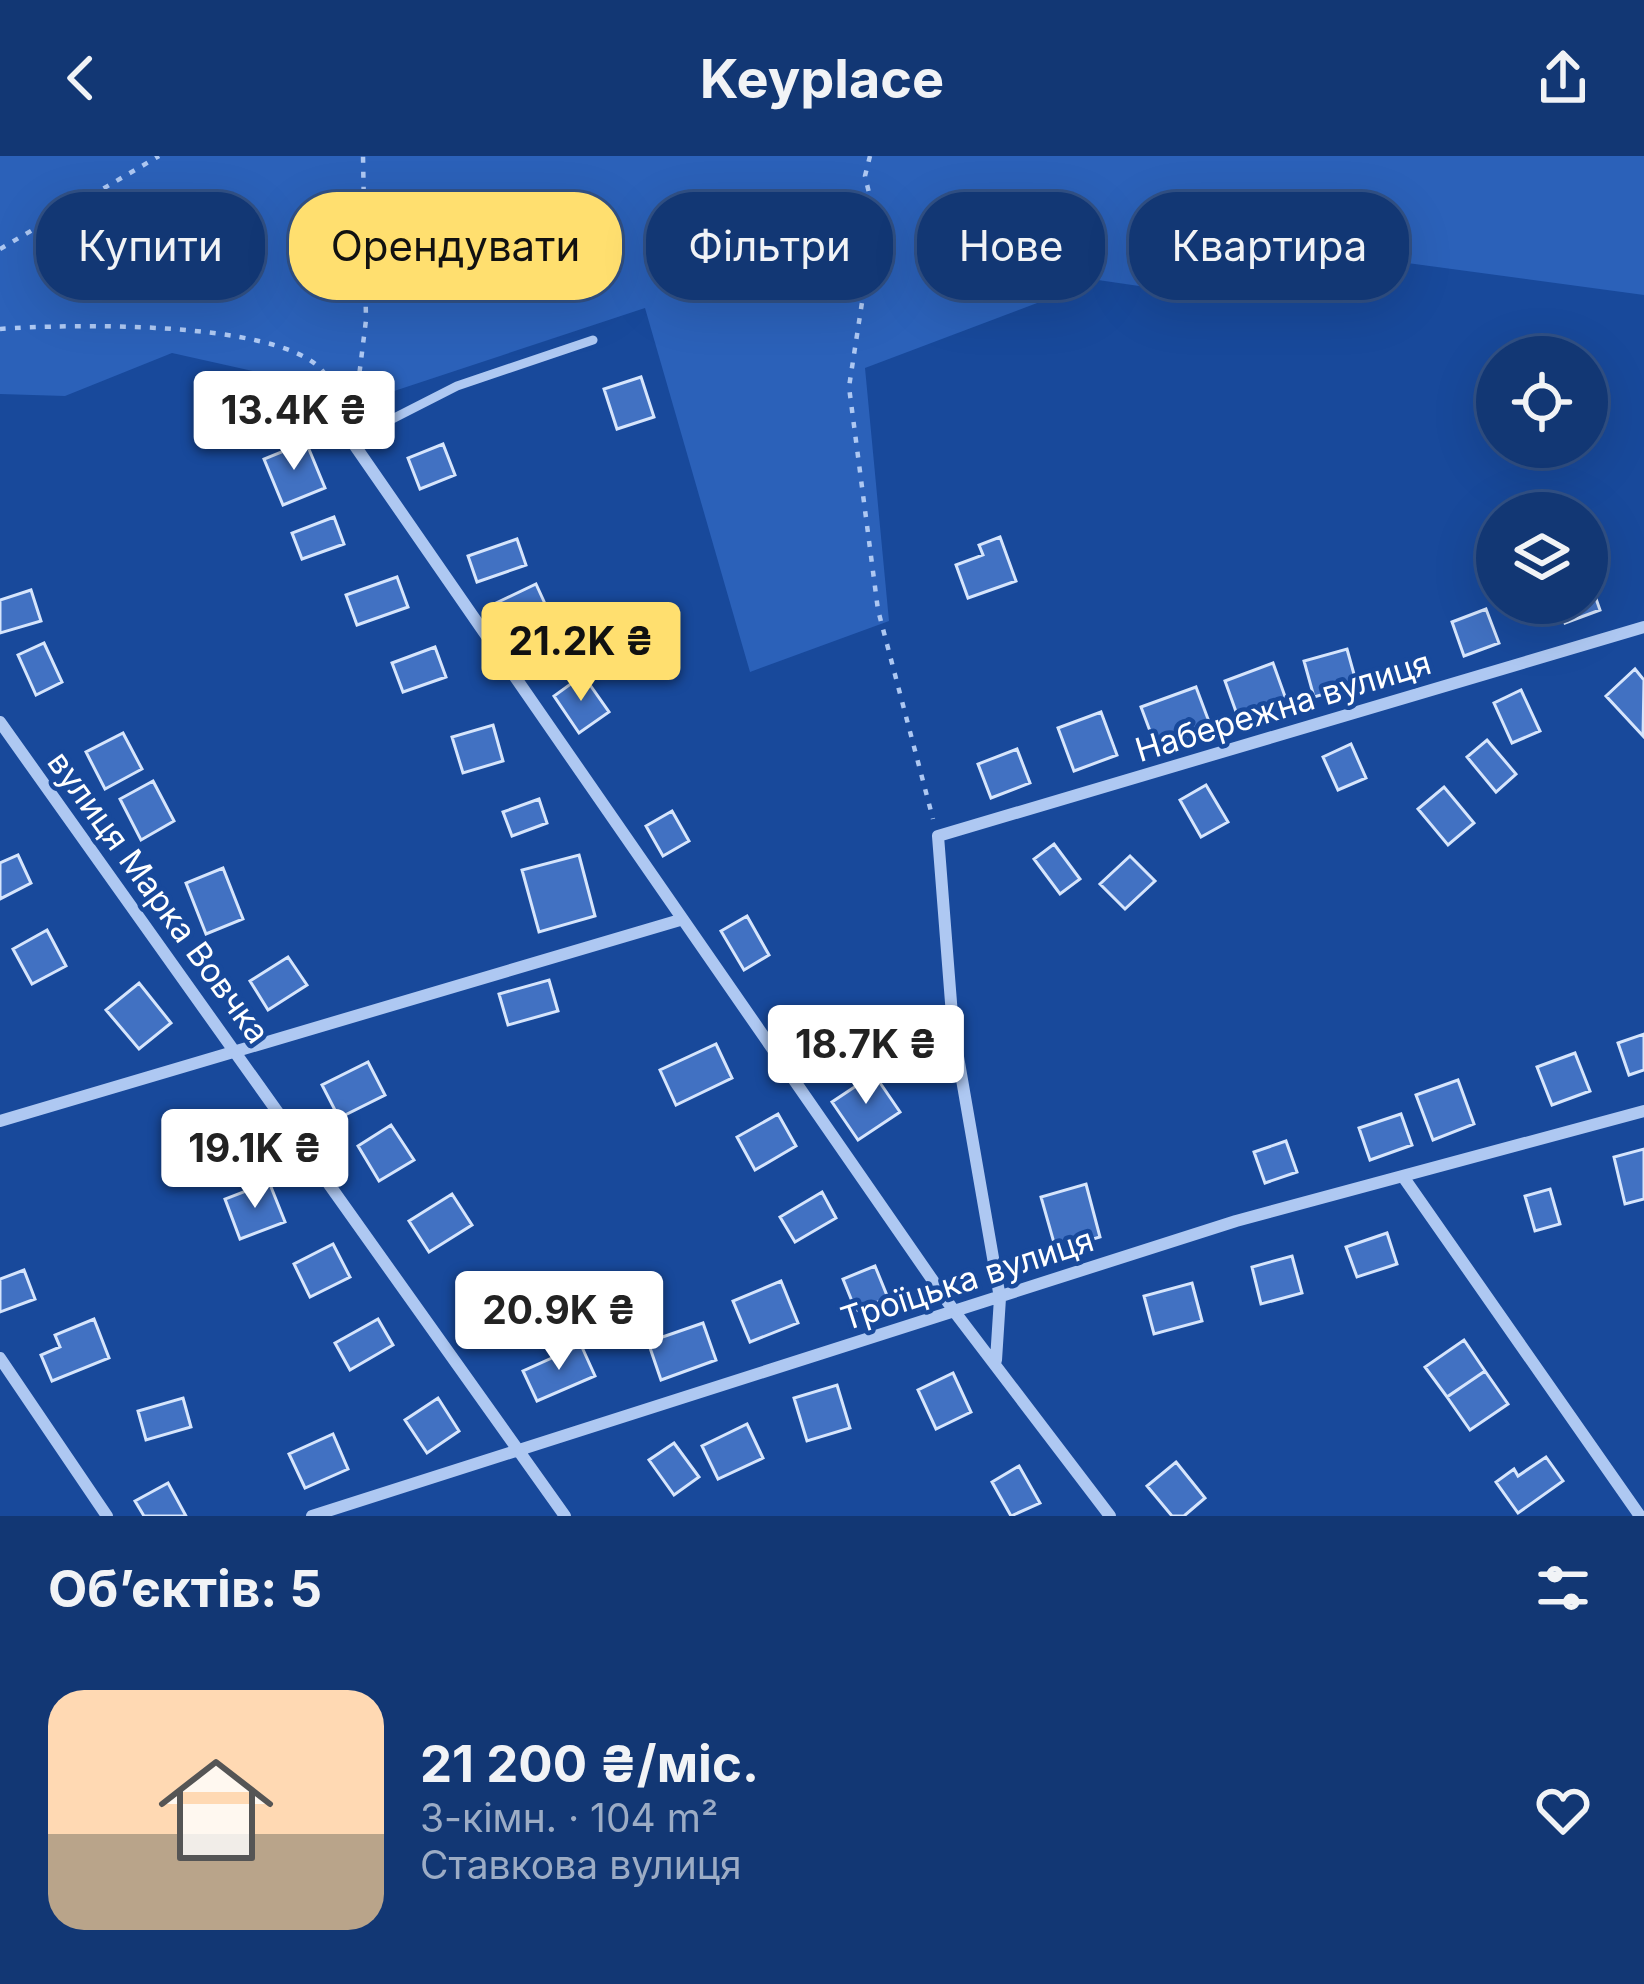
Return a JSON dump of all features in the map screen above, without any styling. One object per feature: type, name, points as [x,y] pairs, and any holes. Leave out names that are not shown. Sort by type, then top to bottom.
[{"type":"street","points":[[351,440],[954,1311],[1110,1516]]},
{"type":"street","name":"Набережна вулиця","points":[[938,836],[1644,627]]},
{"type":"street","name":"вулиця Марка Вовчка","points":[[0,722],[565,1516]]},
{"type":"street","points":[[938,836],[953,1028],[1000,1298],[996,1361]]},
{"type":"street","points":[[0,1121],[680,920]]},
{"type":"street","name":"Троїцька вулиця","points":[[312,1516],[1236,1221],[1644,1111]]},
{"type":"street","points":[[1404,1178],[1640,1516]]},
{"type":"street","points":[[0,1358],[107,1516]]},
{"type":"lane","points":[[351,440],[457,386],[593,340]]},
{"type":"path","points":[[0,249],[159,156]]},
{"type":"path","points":[[351,440],[366,320],[363,156]]},
{"type":"path","points":[[870,156],[866,176],[875,218],[849,387],[878,610],[938,836]]},
{"type":"path","points":[[0,329],[144,328],[284,345],[328,379],[351,440]]},
{"type":"shaded area","points":[[0,156],[1644,156],[1644,295],[1409,263],[1409,192],[1129,192],[1129,285],[1105,281],[1105,192],[917,192],[917,300],[1045,300],[865,368],[889,621],[750,672],[645,308],[373,398],[172,353],[65,396],[0,394]]},
{"type":"building","points":[[641,377],[654,417],[617,429],[604,389]]},
{"type":"building","points":[[306,442],[325,488],[283,505],[264,459]]},
{"type":"building","points":[[443,444],[455,475],[420,489],[408,458]]},
{"type":"building","points":[[334,517],[344,544],[302,559],[292,533]]},
{"type":"building","points":[[1000,537],[1016,581],[968,598],[956,565],[983,555],[979,545]]},
{"type":"building","points":[[517,539],[526,565],[477,582],[468,556]]},
{"type":"building","points":[[397,577],[408,607],[357,625],[346,595]]},
{"type":"building","points":[[536,584],[552,619],[508,639],[492,605]]},
{"type":"building","points":[[31,590],[41,621],[0,633],[0,600]]},
{"type":"building","points":[[1476,613],[1476,624],[1492,624],[1499,643],[1464,656],[1452,622]]},
{"type":"building","points":[[44,643],[62,682],[36,695],[18,655]]},
{"type":"building","points":[[435,647],[446,677],[403,692],[392,663]]},
{"type":"building","points":[[1347,649],[1357,685],[1314,697],[1304,661]]},
{"type":"building","points":[[1273,663],[1287,702],[1239,720],[1225,681]]},
{"type":"building","points":[[1635,669],[1644,680],[1643,736],[1606,696]]},
{"type":"building","points":[[583,675],[609,712],[579,733],[554,696]]},
{"type":"building","points":[[1196,687],[1211,727],[1156,747],[1141,707]]},
{"type":"building","points":[[1521,690],[1540,731],[1512,743],[1494,703]]},
{"type":"building","points":[[1101,712],[1117,755],[1074,771],[1058,728]]},
{"type":"building","points":[[493,725],[503,761],[463,773],[452,737]]},
{"type":"building","points":[[123,733],[142,769],[105,789],[86,752]]},
{"type":"building","points":[[1487,740],[1516,774],[1496,792],[1467,757]]},
{"type":"building","points":[[1351,744],[1366,778],[1338,790],[1323,757]]},
{"type":"building","points":[[1017,749],[1030,783],[991,798],[978,764]]},
{"type":"building","points":[[153,781],[174,821],[141,840],[120,799]]},
{"type":"building","points":[[1206,785],[1228,822],[1201,837],[1180,800]]},
{"type":"building","points":[[1444,787],[1474,823],[1448,845],[1418,809]]},
{"type":"building","points":[[539,799],[547,823],[512,836],[503,812]]},
{"type":"building","points":[[672,811],[689,841],[663,856],[646,826]]},
{"type":"building","points":[[1054,844],[1080,879],[1060,894],[1034,859]]},
{"type":"building","points":[[18,855],[31,883],[0,899],[0,863]]},
{"type":"building","points":[[579,855],[595,916],[539,932],[522,870]]},
{"type":"building","points":[[1130,856],[1155,881],[1125,909],[1100,884]]},
{"type":"building","points":[[223,868],[243,919],[206,934],[186,883]]},
{"type":"building","points":[[747,916],[769,955],[744,970],[721,931]]},
{"type":"building","points":[[47,930],[66,966],[32,984],[13,949]]},
{"type":"building","points":[[288,957],[307,985],[268,1010],[250,981]]},
{"type":"building","points":[[549,980],[558,1011],[508,1025],[499,994]]},
{"type":"building","points":[[139,983],[171,1023],[139,1049],[106,1010]]},
{"type":"building","points":[[1644,1034],[1644,1070],[1629,1075],[1618,1043]]},
{"type":"building","points":[[716,1044],[732,1078],[676,1105],[660,1070]]},
{"type":"building","points":[[1575,1053],[1590,1091],[1552,1105],[1537,1067]]},
{"type":"building","points":[[368,1062],[385,1095],[339,1118],[322,1085]]},
{"type":"building","points":[[874,1074],[900,1112],[858,1140],[832,1102]]},
{"type":"building","points":[[1458,1080],[1474,1124],[1433,1140],[1416,1095]]},
{"type":"building","points":[[778,1114],[796,1146],[755,1170],[737,1137]]},
{"type":"building","points":[[1401,1114],[1412,1145],[1370,1160],[1359,1128]]},
{"type":"building","points":[[391,1125],[414,1160],[379,1181],[358,1146]]},
{"type":"building","points":[[1286,1141],[1297,1172],[1265,1183],[1254,1152]]},
{"type":"building","points":[[1644,1149],[1644,1199],[1625,1204],[1614,1157]]},
{"type":"building","points":[[269,1182],[285,1222],[240,1239],[225,1199]]},
{"type":"building","points":[[1086,1184],[1100,1237],[1056,1250],[1041,1197]]},
{"type":"building","points":[[1550,1189],[1560,1224],[1535,1231],[1525,1196]]},
{"type":"building","points":[[822,1192],[836,1218],[795,1242],[780,1217]]},
{"type":"building","points":[[452,1194],[472,1225],[429,1252],[409,1221]]},
{"type":"building","points":[[1387,1233],[1397,1264],[1357,1277],[1346,1247]]},
{"type":"building","points":[[333,1244],[350,1277],[310,1297],[294,1264]]},
{"type":"building","points":[[1292,1256],[1302,1293],[1261,1304],[1252,1267]]},
{"type":"building","points":[[875,1266],[888,1298],[856,1311],[843,1279]]},
{"type":"building","points":[[24,1270],[35,1299],[0,1312],[0,1279]]},
{"type":"building","points":[[528,1280],[544,1309],[492,1338],[476,1309]]},
{"type":"building","points":[[781,1281],[798,1323],[750,1342],[733,1301]]},
{"type":"building","points":[[1192,1283],[1202,1321],[1154,1334],[1144,1296]]},
{"type":"building","points":[[94,1319],[109,1358],[52,1381],[41,1355],[60,1347],[55,1335]]},
{"type":"building","points":[[378,1319],[393,1345],[350,1370],[335,1343]]},
{"type":"building","points":[[703,1323],[716,1360],[661,1380],[648,1342]]},
{"type":"building","points":[[1464,1340],[1485,1371],[1447,1397],[1425,1367]]},
{"type":"building","points":[[581,1345],[595,1376],[537,1401],[523,1371]]},
{"type":"building","points":[[1485,1371],[1508,1404],[1470,1430],[1447,1397]]},
{"type":"building","points":[[953,1373],[971,1412],[936,1429],[918,1390]]},
{"type":"building","points":[[837,1385],[850,1428],[807,1441],[794,1398]]},
{"type":"building","points":[[183,1398],[191,1427],[146,1440],[138,1411]]},
{"type":"building","points":[[438,1398],[459,1431],[427,1453],[405,1420]]},
{"type":"building","points":[[747,1424],[763,1458],[718,1479],[702,1446]]},
{"type":"building","points":[[333,1434],[348,1469],[305,1488],[289,1454]]},
{"type":"building","points":[[674,1443],[699,1477],[674,1495],[649,1460]]},
{"type":"building","points":[[1546,1457],[1563,1481],[1518,1513],[1496,1482],[1514,1469],[1518,1476]]},
{"type":"building","points":[[1176,1462],[1205,1498],[1184,1516],[1172,1516],[1147,1486]]},
{"type":"building","points":[[1019,1466],[1040,1503],[1011,1516],[992,1482]]},
{"type":"building","points":[[168,1483],[186,1516],[144,1516],[135,1501]]}]
